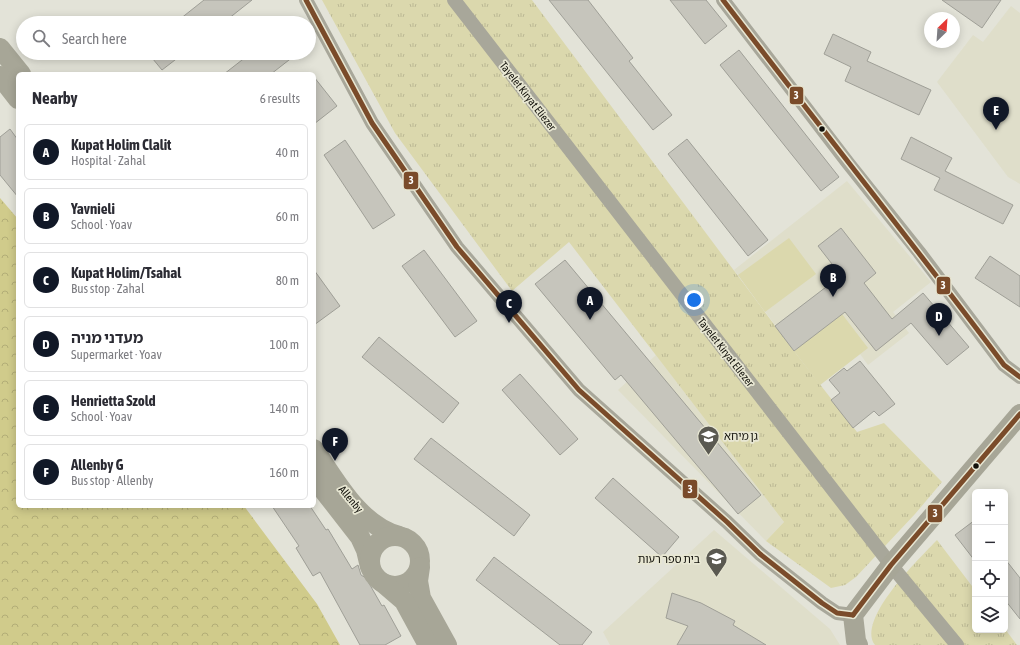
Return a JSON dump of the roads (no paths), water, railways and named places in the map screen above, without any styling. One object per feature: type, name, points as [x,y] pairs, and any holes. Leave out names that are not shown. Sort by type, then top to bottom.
[{"type":"street","points":[[306,0],[315,16]]},
{"type":"street","name":"Tayelet Kiryat Eliezer","points":[[454,0],[891,565],[957,645]]},
{"type":"street","points":[[723,0],[848,163],[919,252],[1004,365],[1020,377]]},
{"type":"street","points":[[316,19],[372,123],[457,247],[579,390],[760,554],[822,604],[837,613],[853,615]]},
{"type":"street","points":[[0,48],[18,72]]},
{"type":"street","points":[[0,76],[16,96]]},
{"type":"street","points":[[858,645],[855,635],[853,615],[891,565],[1020,414]]},
{"type":"street","name":"Allenby","points":[[316,452],[345,494],[362,513],[373,523],[390,533],[399,536]]},
{"type":"street","name":"Allenby","points":[[316,481],[360,537],[371,567]]},
{"type":"street","points":[[428,645],[404,601],[373,574],[370,559],[372,551],[376,544],[383,538],[399,536],[406,538],[417,547],[420,553],[418,581],[421,598],[448,645]]},
{"type":"street","points":[[383,583],[391,586],[406,584],[417,574],[420,567]]},
{"type":"place","name":"Henrietta Szold","points":[[996,130]]},
{"type":"place","name":"Yavnieli","points":[[833,297]]},
{"type":"place","name":"Kupat Holim Clalit","points":[[590,320]]},
{"type":"place","name":"Kupat Holim/Tsahal","points":[[509,323]]},
{"type":"place","name":"מעדני מניה","points":[[939,336]]},
{"type":"place","name":"גן מיחא","points":[[708,456]]},
{"type":"place","name":"Allenby G","points":[[335,461]]},
{"type":"place","name":"בית ספר רעות","points":[[716,578]]}]
